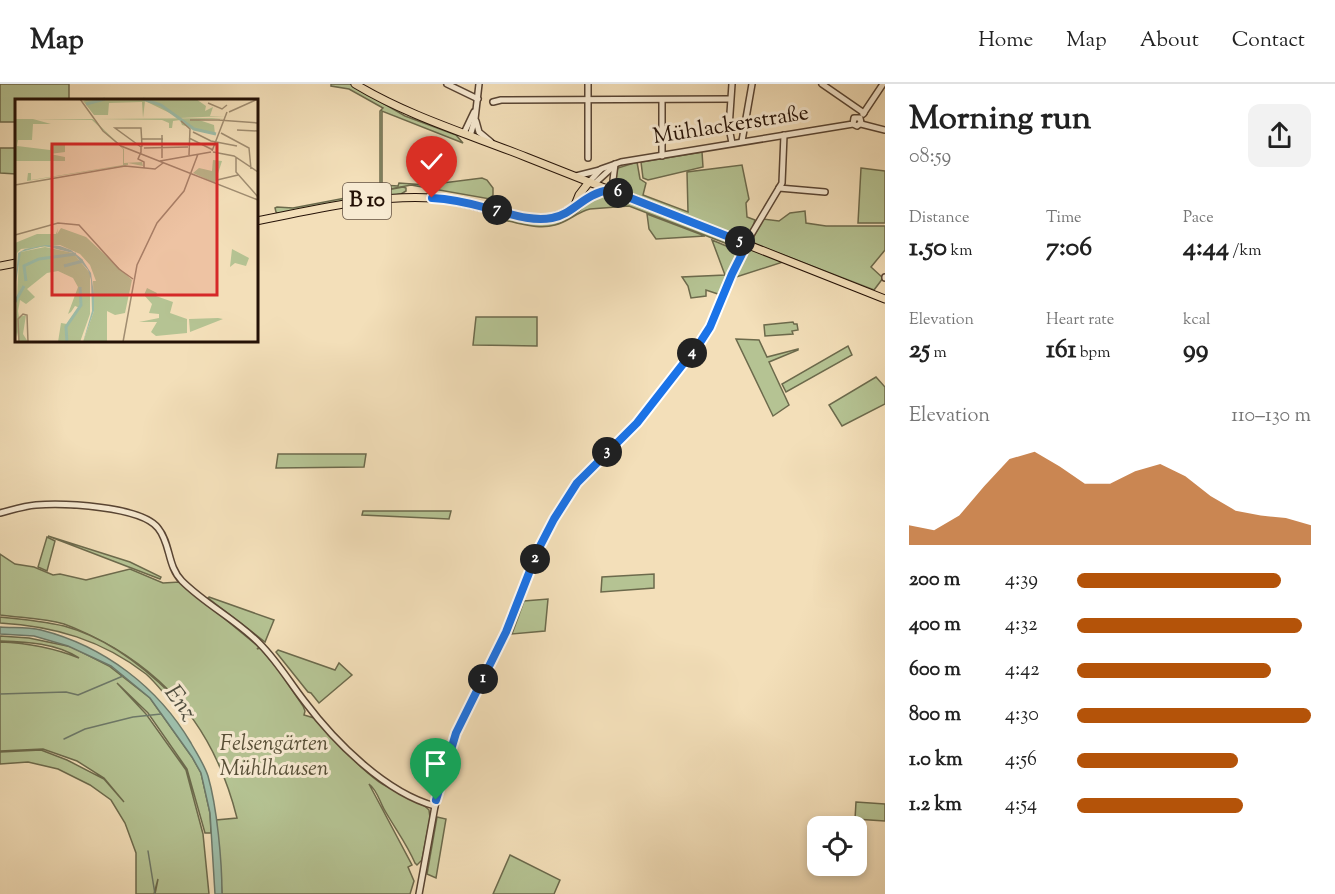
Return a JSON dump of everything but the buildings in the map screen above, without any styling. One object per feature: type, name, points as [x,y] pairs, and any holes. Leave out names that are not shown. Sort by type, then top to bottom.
[{"type":"main road","points":[[355,84],[415,115],[885,298]]},
{"type":"main road","points":[[574,176],[578,185],[579,200],[601,191],[610,190]]},
{"type":"main road","name":"B 10","points":[[258,221],[399,198],[455,200],[543,219],[557,216],[579,200],[592,183]]},
{"type":"main road","points":[[0,266],[15,263]]},
{"type":"street","points":[[447,84],[478,99]]},
{"type":"street","points":[[467,135],[478,99],[479,84]]},
{"type":"street","points":[[588,84],[588,158]]},
{"type":"street","points":[[732,84],[729,128],[732,143]]},
{"type":"street","points":[[742,141],[752,84]]},
{"type":"street","points":[[822,84],[861,116],[885,130]]},
{"type":"street","points":[[834,92],[837,84]]},
{"type":"street","points":[[861,116],[884,84]]},
{"type":"street","points":[[493,102],[501,100],[730,99]]},
{"type":"street","points":[[662,100],[662,156]]},
{"type":"street","points":[[475,111],[479,132],[497,146]]},
{"type":"street","name":"Mühlackerstraße","points":[[592,183],[601,169],[615,164],[853,124],[854,118],[861,116]]},
{"type":"street","points":[[467,135],[476,119]]},
{"type":"street","points":[[419,894],[436,803],[456,733],[506,632],[538,550],[577,483],[637,423],[710,327],[732,274],[761,217],[779,188],[783,172],[784,135]]},
{"type":"street","points":[[592,183],[615,164]]},
{"type":"street","points":[[615,164],[613,180],[621,194]]},
{"type":"street","points":[[574,176],[601,169]]},
{"type":"street","points":[[779,188],[825,192]]},
{"type":"street","points":[[0,513],[33,506],[67,506],[126,512],[150,520],[159,528],[164,537],[172,566],[181,580],[241,626],[261,645],[316,716],[364,765],[389,785],[436,803]]},
{"type":"green space","points":[[0,84],[69,84],[69,99],[15,99],[15,122],[0,122]]},
{"type":"green space","points":[[331,84],[350,84],[405,116],[456,135],[463,143],[382,111],[382,185],[398,186],[399,183],[427,185],[482,178],[487,180],[493,188],[493,195],[490,199],[411,185],[380,191],[380,111],[383,108],[349,89],[331,86]]},
{"type":"green space","points":[[0,148],[15,148],[15,174],[0,173]]},
{"type":"green space","points":[[702,152],[703,167],[648,180],[643,178],[641,162]]},
{"type":"green space","points":[[637,162],[640,179],[646,183],[643,195],[688,212],[687,172],[742,165],[749,199],[746,203],[747,217],[755,220],[751,232],[743,236],[727,233],[624,190],[616,181],[618,168]]},
{"type":"green space","points":[[861,168],[885,171],[885,223],[858,223]]},
{"type":"green space","points":[[403,187],[406,191],[401,194],[279,214],[275,208],[293,208]]},
{"type":"green space","points":[[605,193],[711,233],[729,242],[730,245],[629,206],[590,209],[560,224],[547,227],[493,219],[491,216],[493,213],[534,222],[555,222],[575,214],[591,199]]},
{"type":"green space","points":[[805,211],[806,223],[826,226],[885,226],[885,250],[871,267],[883,278],[874,290],[755,244],[753,238],[763,219],[779,221],[790,213]]},
{"type":"green space","points":[[647,214],[705,236],[656,239],[649,229]]},
{"type":"green space","points":[[712,240],[731,248],[739,256],[721,295],[706,290],[706,296],[691,298],[688,286],[682,277],[725,275]]},
{"type":"green space","points":[[750,250],[783,262],[733,278],[743,257]]},
{"type":"green space","points":[[476,317],[537,317],[537,346],[473,345]]},
{"type":"green space","points":[[793,322],[797,324],[798,330],[792,331],[793,334],[765,336],[764,325]]},
{"type":"green space","points":[[736,339],[759,340],[767,357],[798,349],[769,362],[789,405],[773,416]]},
{"type":"green space","points":[[848,346],[852,355],[786,392],[782,384]]},
{"type":"green space","points":[[876,377],[885,387],[885,404],[842,426],[829,405]]},
{"type":"green space","points":[[278,454],[366,454],[364,467],[276,468]]},
{"type":"green space","points":[[363,511],[451,511],[449,519],[362,515]]},
{"type":"green space","points":[[48,536],[130,562],[161,577],[160,579]]},
{"type":"green space","points":[[47,537],[55,541],[47,571],[38,567]]},
{"type":"green space","name":"Felsengärten Mühlhausen","points":[[0,554],[15,564],[34,567],[53,575],[60,574],[86,580],[130,569],[163,583],[180,582],[259,647],[257,649],[260,648],[278,669],[303,706],[304,715],[314,718],[353,760],[379,782],[424,805],[429,810],[430,818],[422,860],[417,865],[376,792],[369,784],[412,865],[408,867],[414,881],[410,894],[222,894],[216,820],[237,818],[219,765],[194,720],[159,681],[138,664],[102,641],[64,624],[0,615]]},
{"type":"green space","points":[[654,574],[654,588],[601,592],[602,577]]},
{"type":"green space","points":[[208,598],[274,620],[265,642]]},
{"type":"green space","points":[[548,599],[545,631],[512,634],[524,601]]},
{"type":"green space","points":[[0,617],[56,624],[94,637],[136,663],[172,695],[168,698],[146,674],[95,644],[58,631],[0,623]]},
{"type":"green space","points":[[0,636],[29,638],[72,647],[109,666],[150,698],[201,773],[210,813],[211,833],[205,833],[187,769],[148,713],[117,683],[146,714],[186,770],[203,834],[209,894],[155,894],[158,879],[154,894],[136,894],[136,853],[125,823],[111,800],[90,785],[58,769],[28,762],[0,764],[0,752],[41,750],[104,779],[124,802],[104,778],[77,761],[43,749],[0,751],[0,642],[41,647],[79,658],[51,646],[0,641]]},
{"type":"green space","points":[[278,650],[335,670],[339,663],[352,675],[319,703],[276,652]]},
{"type":"green space","points":[[856,802],[885,804],[885,821],[867,820],[867,816],[855,816]]},
{"type":"green space","points":[[437,817],[446,819],[436,878],[427,874]]},
{"type":"green space","points":[[510,855],[560,880],[554,894],[493,894]]},
{"type":"shaded area","points":[[0,627],[41,630],[64,637],[107,658],[146,687],[178,723],[208,776],[218,834],[222,894],[215,894],[210,813],[201,773],[150,698],[111,666],[68,646],[34,636],[0,634]]},
{"type":"waterway","points":[[0,694],[66,692],[78,695],[123,676]]},
{"type":"waterway","name":"Enz","points":[[64,739],[85,729],[133,717],[161,714]]},
{"type":"waterway","points":[[148,851],[155,894]]},
{"type":"route","points":[[432,198],[455,200],[543,219],[563,214],[593,194],[610,190],[747,244],[710,327],[701,341],[637,423],[577,483],[545,535],[506,632],[456,733],[436,800]]}]
